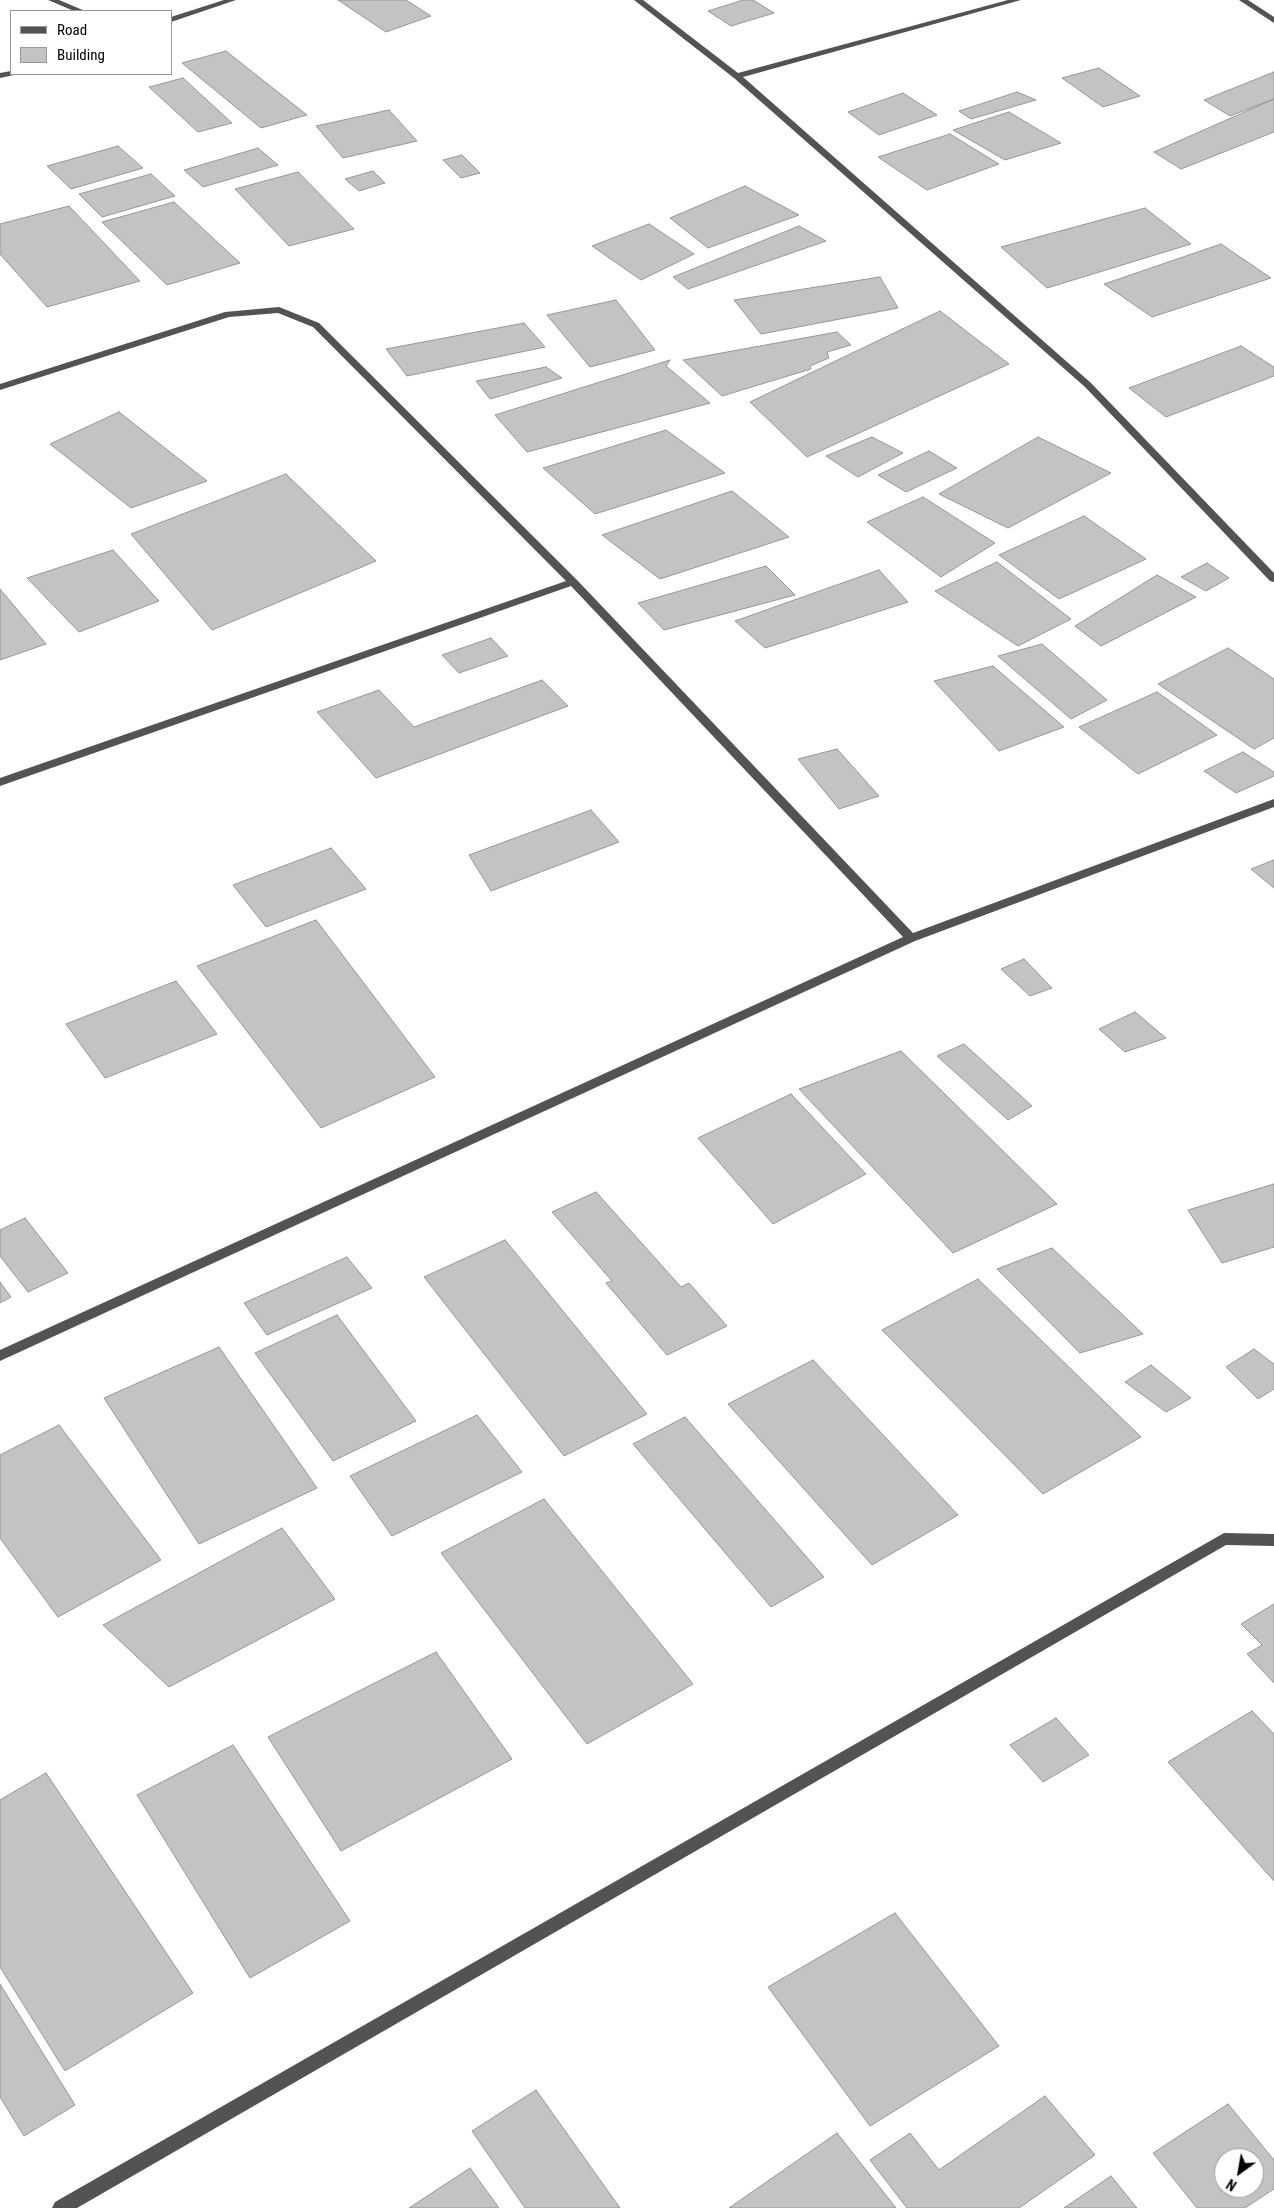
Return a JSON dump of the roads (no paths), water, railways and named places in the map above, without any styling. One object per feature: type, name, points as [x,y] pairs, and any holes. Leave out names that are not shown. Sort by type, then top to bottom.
[{"type":"street","points":[[52,0],[78,10]]},
{"type":"street","points":[[172,20],[232,0]]},
{"type":"street","points":[[638,0],[737,76],[1088,385],[1274,579]]},
{"type":"street","points":[[737,76],[1017,0]]},
{"type":"street","points":[[1243,0],[1274,21]]},
{"type":"street","points":[[0,387],[228,314],[279,310],[316,325],[573,582],[911,938]]},
{"type":"street","points":[[0,782],[573,582]]},
{"type":"street","points":[[0,1356],[911,938],[1274,803]]},
{"type":"street","points":[[62,2208],[1224,1539],[1274,1540]]}]
